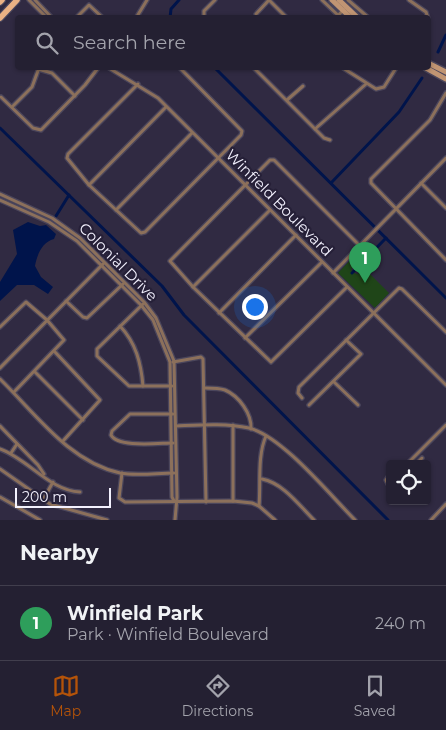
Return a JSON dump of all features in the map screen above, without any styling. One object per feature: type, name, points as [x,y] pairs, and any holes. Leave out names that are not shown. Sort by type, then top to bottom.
[{"type":"main road","points":[[0,18],[17,0]]},
{"type":"main road","points":[[332,0],[354,15]]},
{"type":"main road","points":[[339,0],[349,15]]},
{"type":"main road","points":[[431,64],[446,72]]},
{"type":"main road","points":[[430,70],[446,79]]},
{"type":"street","points":[[29,0],[43,15]]},
{"type":"street","points":[[35,0],[49,15]]},
{"type":"street","points":[[205,15],[215,0]]},
{"type":"street","points":[[256,14],[269,0],[284,15]]},
{"type":"street","points":[[322,0],[336,15]]},
{"type":"street","points":[[348,0],[366,15]]},
{"type":"street","points":[[409,0],[426,12],[427,15]]},
{"type":"street","points":[[137,15],[144,1]]},
{"type":"street","points":[[79,15],[89,6],[100,15]]},
{"type":"street","points":[[339,15],[344,8]]},
{"type":"street","points":[[12,107],[32,87],[38,70]]},
{"type":"street","points":[[44,70],[52,73],[75,96]]},
{"type":"street","points":[[1,97],[37,130],[52,120],[96,70]]},
{"type":"street","name":"Winfield Boulevard","points":[[115,70],[138,84],[166,107],[446,385]]},
{"type":"street","points":[[138,84],[68,154],[67,158],[68,162],[89,185],[141,233],[146,232],[218,159],[242,131],[182,70]]},
{"type":"street","points":[[346,70],[376,89],[384,87],[395,70]]},
{"type":"street","points":[[258,72],[324,138],[330,140]]},
{"type":"street","points":[[315,129],[366,84]]},
{"type":"street","points":[[287,100],[303,86]]},
{"type":"street","points":[[446,93],[430,120],[371,179],[371,183],[446,260]]},
{"type":"street","points":[[89,185],[166,107]]},
{"type":"street","points":[[116,210],[192,133]]},
{"type":"street","points":[[333,273],[446,158]]},
{"type":"street","points":[[347,287],[271,362],[193,287],[170,261],[244,184],[270,160],[274,160],[360,246]]},
{"type":"street","points":[[421,183],[446,208]]},
{"type":"street","name":"Colonial Drive","points":[[0,194],[52,218],[80,238],[103,264]]},
{"type":"street","points":[[8,204],[10,198]]},
{"type":"street","name":"Colonial Drive","points":[[0,200],[49,222],[77,241],[143,303],[160,326],[172,362],[177,497],[175,502],[175,520]]},
{"type":"street","points":[[31,214],[34,209]]},
{"type":"street","points":[[193,287],[270,210]]},
{"type":"street","points":[[49,222],[52,218]]},
{"type":"street","points":[[219,312],[296,236]]},
{"type":"street","points":[[245,338],[322,262]]},
{"type":"street","points":[[0,368],[103,264]]},
{"type":"street","points":[[66,301],[86,318],[123,283]]},
{"type":"street","points":[[302,398],[298,389],[398,288],[402,289],[446,332]]},
{"type":"street","points":[[0,327],[26,302],[47,320],[64,340],[55,352],[14,392]]},
{"type":"street","points":[[143,303],[96,352],[97,356],[127,385],[173,386]]},
{"type":"street","points":[[120,326],[133,343],[141,364],[143,386]]},
{"type":"street","points":[[309,405],[361,354],[346,340]]},
{"type":"street","points":[[55,352],[100,400],[62,441]]},
{"type":"street","points":[[172,362],[201,357],[203,359],[206,502]]},
{"type":"street","points":[[35,372],[83,420]]},
{"type":"street","points":[[0,378],[62,441],[86,460],[122,473],[175,473]]},
{"type":"street","points":[[334,382],[358,405]]},
{"type":"street","points":[[205,388],[225,390],[229,393],[249,414],[251,429]]},
{"type":"street","points":[[174,414],[130,414],[112,431],[113,438],[126,443],[174,443]]},
{"type":"street","points":[[233,425],[233,501]]},
{"type":"street","points":[[174,426],[233,425],[251,429],[266,436],[289,454],[355,520]]},
{"type":"street","points":[[411,460],[446,425]]},
{"type":"street","points":[[0,426],[38,465],[45,477]]},
{"type":"street","points":[[259,506],[262,479],[260,455],[266,436]]},
{"type":"street","points":[[11,453],[17,444]]},
{"type":"street","points":[[0,449],[11,453],[45,477],[71,492],[80,492]]},
{"type":"street","points":[[0,470],[10,474],[43,500],[61,508],[107,520]]},
{"type":"street","points":[[122,473],[119,498],[121,501],[233,501],[259,506],[275,520]]},
{"type":"street","points":[[262,479],[270,480],[281,487],[314,520]]},
{"type":"street","points":[[43,500],[53,482]]},
{"type":"street","points":[[0,498],[40,520]]},
{"type":"street","points":[[431,520],[446,504]]},
{"type":"green space","points":[[353,257],[356,260],[351,270],[356,274],[367,271],[389,293],[375,308],[338,273]]},
{"type":"shaded area","points":[[28,222],[40,226],[46,225],[56,234],[54,239],[46,243],[41,250],[35,266],[41,277],[53,287],[48,294],[34,285],[17,285],[0,301],[0,282],[17,254],[13,230]]},
{"type":"waterway","points":[[170,15],[171,9],[179,0]]},
{"type":"waterway","points":[[438,52],[446,35]]},
{"type":"waterway","points":[[217,70],[446,298]]},
{"type":"waterway","points":[[331,183],[399,112],[422,78]]},
{"type":"waterway","points":[[0,128],[162,286],[184,315],[388,520]]},
{"type":"waterway","points":[[56,216],[69,195]]},
{"type":"waterway","points":[[352,273],[386,238]]},
{"type":"place","name":"Winfield Park","points":[[365,283]]}]
